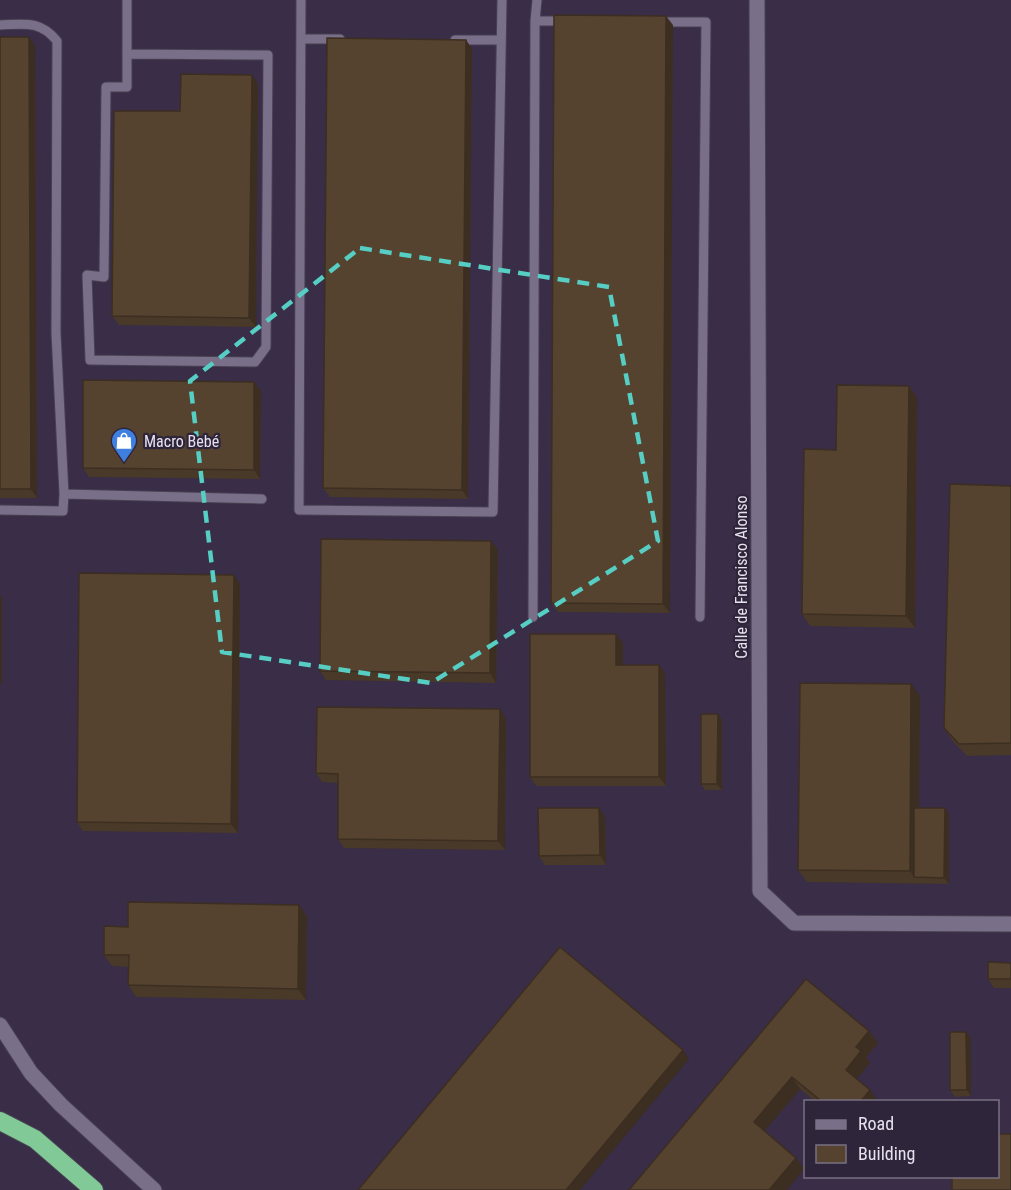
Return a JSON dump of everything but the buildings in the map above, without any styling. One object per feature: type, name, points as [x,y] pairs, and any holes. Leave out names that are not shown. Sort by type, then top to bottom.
[{"type":"highway","points":[[0,1120],[35,1139],[94,1190]]},
{"type":"street","name":"Calle de Francisco Alonso","points":[[757,0],[760,891],[794,923],[1011,924]]},
{"type":"street","points":[[0,1025],[31,1073],[61,1105],[154,1190]]},
{"type":"lane","points":[[127,0],[127,54],[127,87],[106,87],[104,277],[87,275],[90,360],[255,362],[266,347],[268,55],[127,54]]},
{"type":"lane","points":[[301,0],[299,510],[493,512],[502,0]]},
{"type":"lane","points":[[533,617],[534,21],[537,0]]},
{"type":"lane","points":[[534,21],[580,21]]},
{"type":"lane","points":[[649,22],[706,22],[700,617]]},
{"type":"lane","points":[[0,25],[35,24],[49,32],[57,41],[56,333],[64,494],[63,511],[0,510]]},
{"type":"lane","points":[[301,39],[348,39]]},
{"type":"lane","points":[[442,40],[501,40]]},
{"type":"lane","points":[[64,494],[262,499]]},
{"type":"highlighted area","points":[[360,248],[609,287],[658,541],[431,683],[222,652],[190,381]]},
{"type":"shaded area","points":[[0,0],[1011,0],[1011,1190],[0,1190]]},
{"type":"place","name":"Macro Bebé","points":[[124,464]]}]
